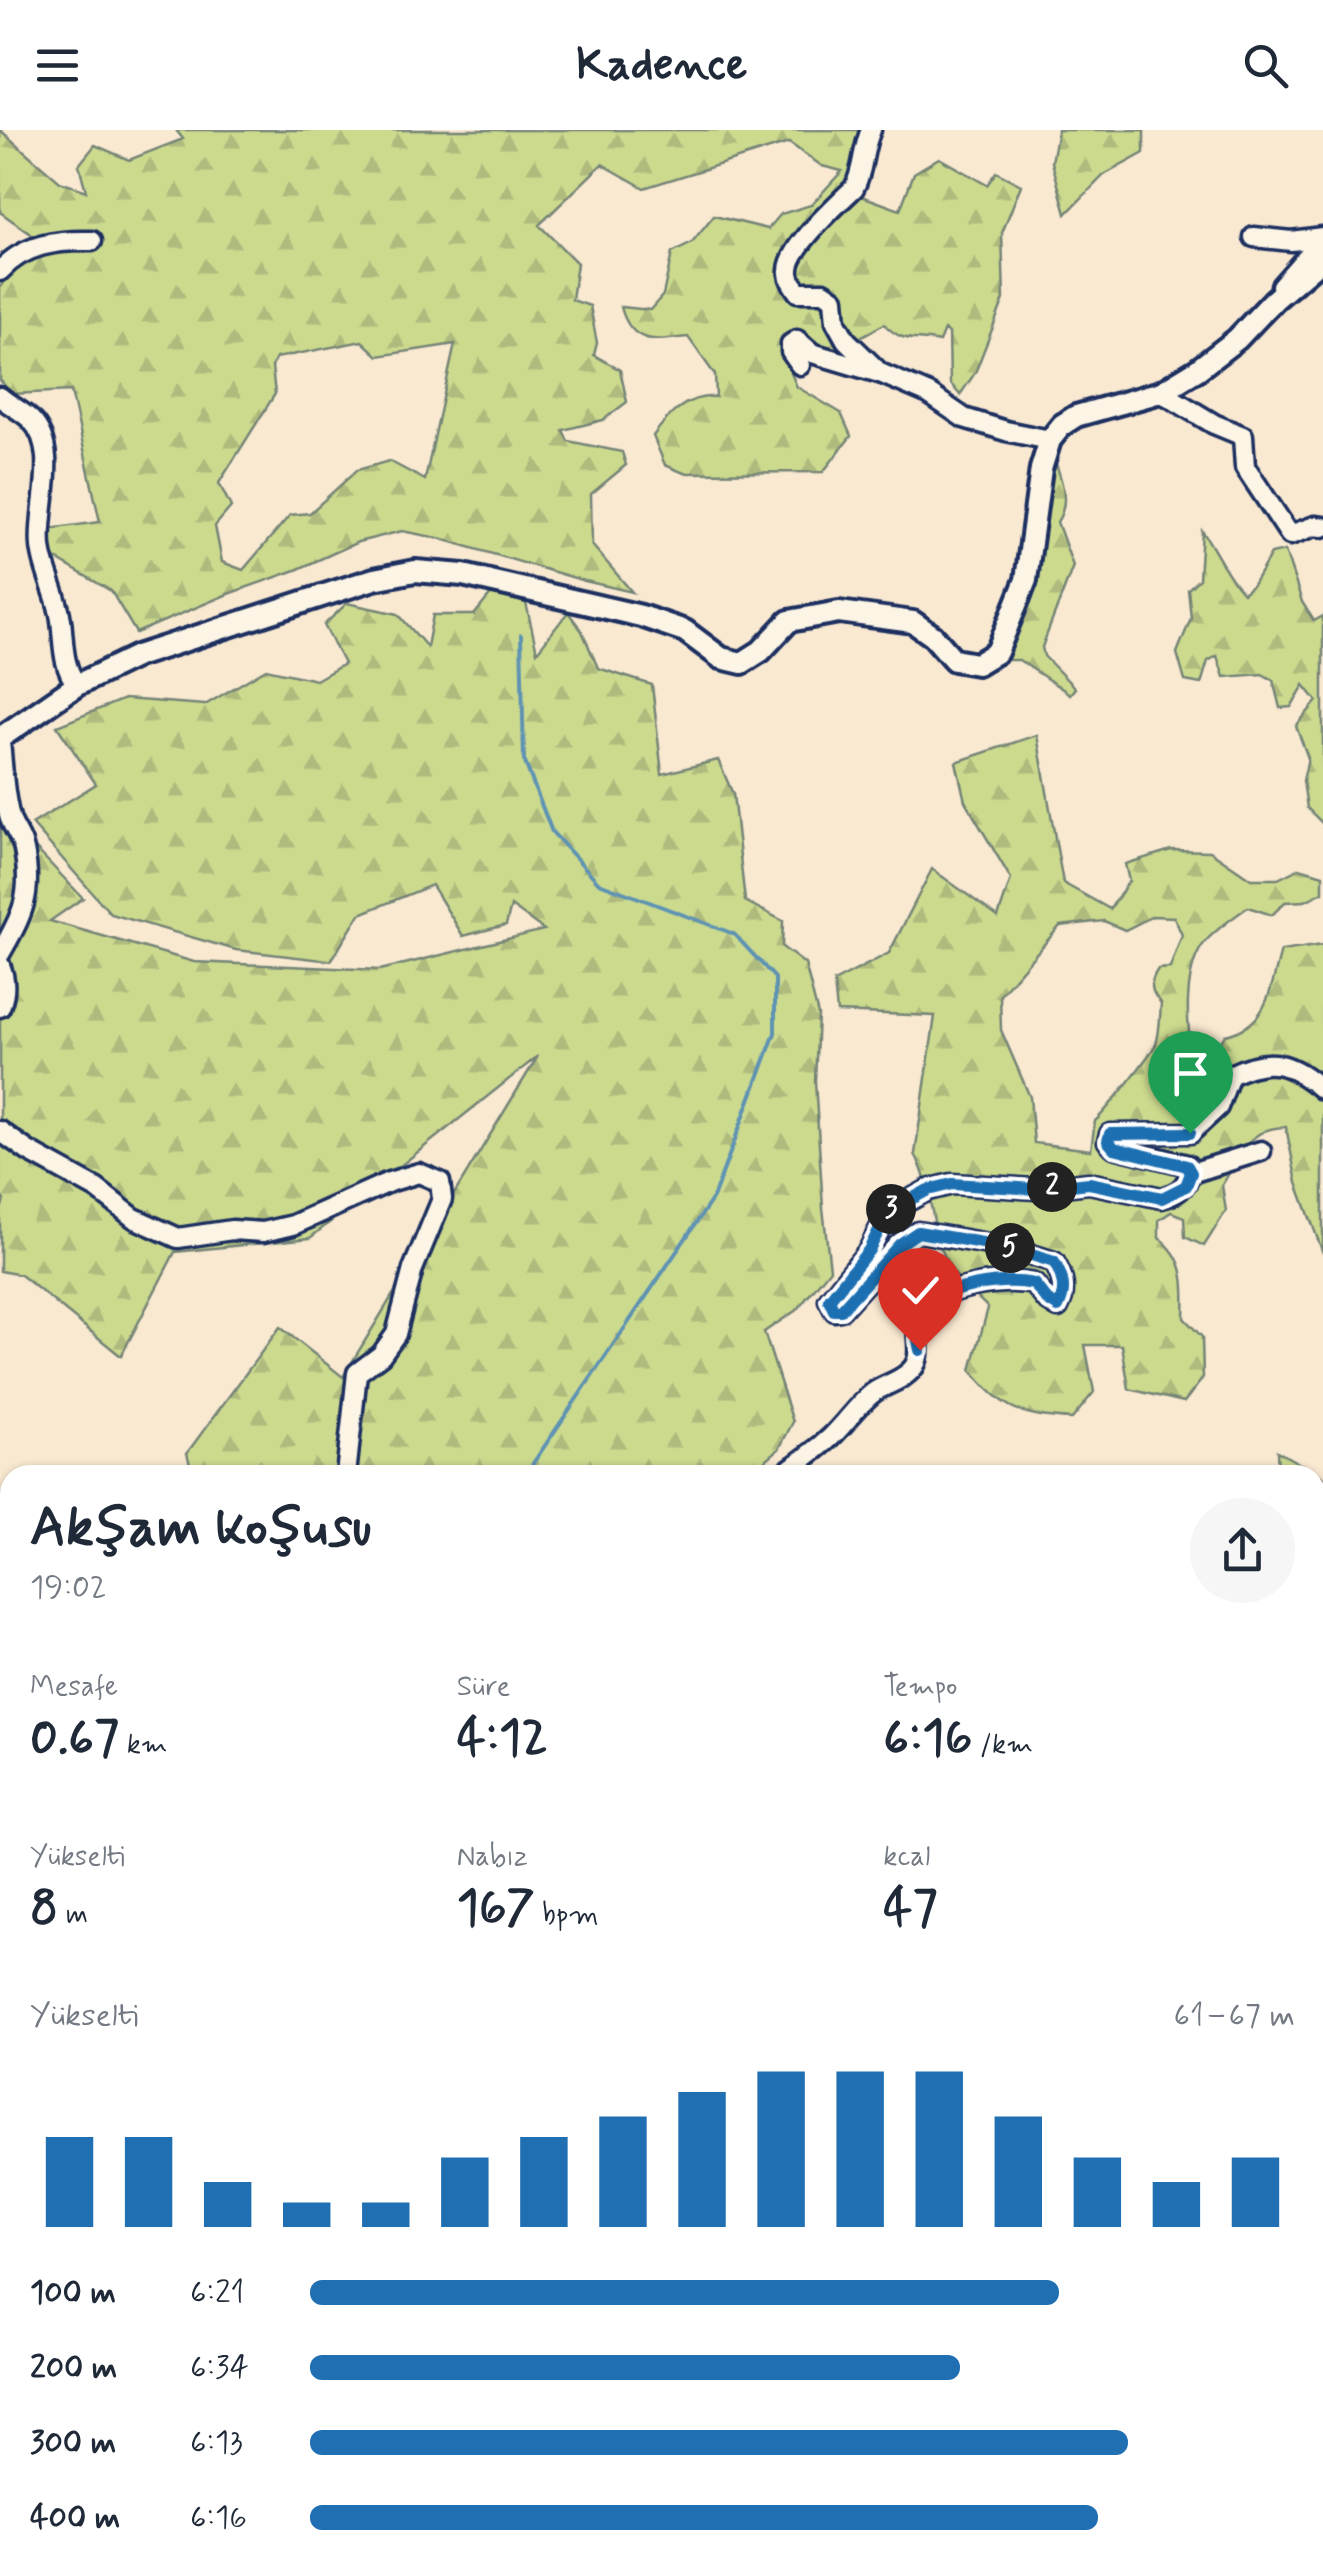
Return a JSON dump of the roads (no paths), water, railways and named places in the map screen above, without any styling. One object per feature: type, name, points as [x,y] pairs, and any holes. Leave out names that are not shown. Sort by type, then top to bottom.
[{"type":"main road","points":[[0,740],[77,685],[136,656],[374,579],[415,571],[463,575],[641,616],[684,630],[721,658],[742,662],[761,650],[789,620],[839,612],[912,622],[933,636],[954,660],[977,664],[996,652],[1026,580],[1041,470],[1050,440],[1076,416],[1161,392],[1237,339],[1274,300],[1323,258]]},
{"type":"street","points":[[871,130],[854,188],[795,253],[788,268],[798,292],[824,292],[834,299],[836,322],[846,340],[880,373]]},
{"type":"street","points":[[1254,237],[1291,241],[1323,237]]},
{"type":"street","points":[[1274,300],[1323,237]]},
{"type":"street","points":[[0,270],[22,252],[60,240],[92,242]]},
{"type":"street","points":[[800,365],[791,352],[791,344],[797,340],[812,353],[880,373],[929,394],[964,418],[1050,440]]},
{"type":"street","points":[[1161,392],[1214,424],[1243,436],[1246,467],[1290,535],[1323,527]]},
{"type":"street","points":[[0,398],[31,420],[44,445],[47,481],[38,519],[41,552],[60,615],[66,671],[77,685]]},
{"type":"street","points":[[0,740],[5,792],[12,822],[24,846],[28,889],[23,916],[0,954]]},
{"type":"street","points":[[0,965],[4,996],[0,1007]]},
{"type":"street","points":[[1191,1173],[1187,1166],[1177,1162],[1114,1148],[1108,1141],[1110,1134],[1190,1133],[1218,1106],[1230,1075],[1271,1061],[1294,1070],[1323,1090]]},
{"type":"street","points":[[0,1131],[28,1152],[97,1189],[134,1218],[178,1238],[232,1230],[263,1232],[293,1225],[418,1173],[440,1182],[442,1199],[413,1268],[396,1334],[380,1355],[357,1373],[347,1465]]},
{"type":"street","points":[[1191,1173],[1262,1150]]},
{"type":"street","points":[[795,1465],[833,1436],[875,1392],[908,1374],[918,1362],[916,1333],[922,1313],[938,1300],[993,1282],[1013,1280],[1034,1284],[1058,1307],[1064,1297],[1062,1276],[1054,1262],[1006,1247],[918,1232],[900,1244],[841,1310],[834,1310],[829,1300],[869,1250],[888,1212],[928,1190],[952,1184],[1036,1189],[1089,1183],[1162,1198],[1186,1186],[1191,1173]]},
{"type":"waterway","points":[[521,635],[524,760],[552,832],[599,883],[734,934],[775,978],[775,1033],[713,1198],[532,1465]]}]
